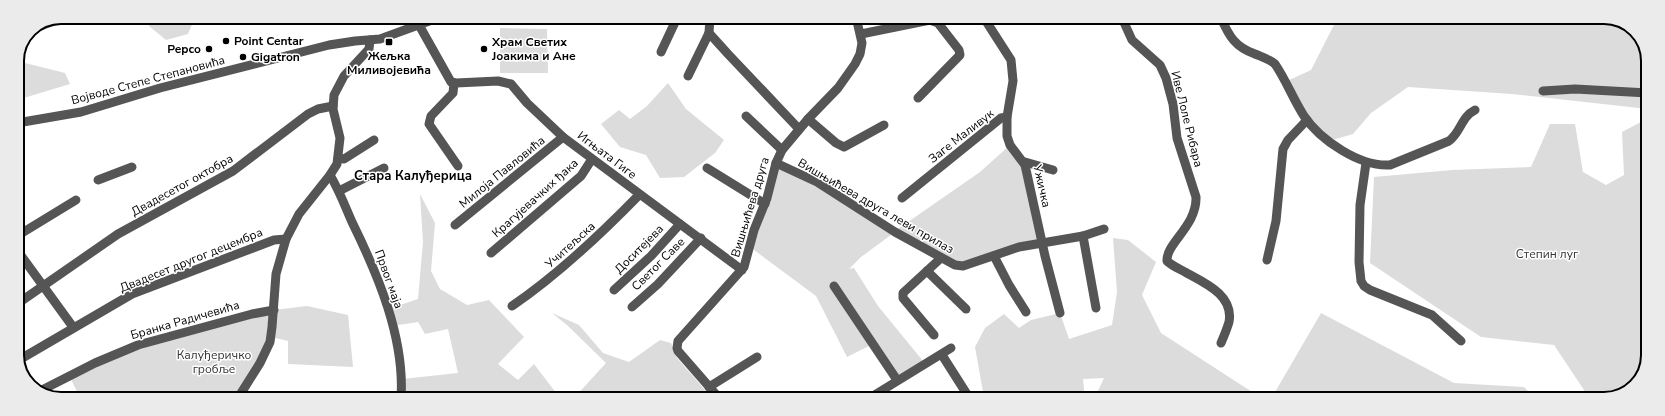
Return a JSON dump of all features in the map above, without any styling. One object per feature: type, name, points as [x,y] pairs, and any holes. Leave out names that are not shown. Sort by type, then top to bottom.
[{"type":"street","name":"Војводе Степе Степановића","points":[[24,122],[81,112],[167,86],[329,45],[385,37],[422,24]]},
{"type":"street","points":[[661,52],[674,24]]},
{"type":"street","points":[[688,76],[710,33],[710,24]]},
{"type":"street","name":"Вишњићева друга","points":[[714,392],[678,351],[678,341],[742,270],[776,163],[782,150],[808,119],[838,88],[855,64],[861,50],[861,34],[858,24]]},
{"type":"street","points":[[861,34],[910,24]]},
{"type":"street","points":[[918,98],[960,55],[960,50],[939,24]]},
{"type":"street","name":"Заге Маливук","points":[[902,198],[1001,118],[1008,117],[1013,81],[1011,60],[988,24]]},
{"type":"street","name":"Иве Лоле Рибара","points":[[1125,24],[1134,43],[1160,65],[1163,70],[1173,104],[1180,149],[1196,197],[1196,207],[1192,219],[1169,250],[1167,261],[1210,286],[1220,294],[1227,304],[1230,313],[1229,321],[1221,343]]},
{"type":"street","points":[[1224,24],[1231,38],[1235,42],[1249,52],[1275,64],[1307,120],[1330,141],[1344,151],[1366,163],[1381,166],[1390,165],[1449,141],[1454,137],[1466,116],[1475,110]]},
{"type":"street","points":[[419,25],[450,80],[454,83],[454,93],[431,116],[429,124],[458,166]]},
{"type":"street","points":[[710,33],[799,129]]},
{"type":"street","points":[[242,392],[260,363],[267,348],[272,327],[276,274],[286,239],[299,214],[330,175],[338,158],[340,138],[333,106],[334,95],[344,76],[368,48],[370,40]]},
{"type":"street","name":"Игњата Гиге","points":[[454,83],[508,82],[527,103],[564,137],[742,270]]},
{"type":"street","points":[[1543,91],[1575,89],[1641,93]]},
{"type":"street","name":"Двадесетог октобра","points":[[24,299],[118,234],[233,171],[314,110],[333,106]]},
{"type":"street","name":"Вишњићева друга","points":[[746,116],[782,150]]},
{"type":"street","name":"Ужичка","points":[[1008,117],[1006,129],[1008,141],[1012,149],[1024,162],[1060,313]]},
{"type":"street","points":[[808,119],[836,143],[844,146],[884,125]]},
{"type":"street","points":[[1267,260],[1276,221],[1283,149],[1288,140],[1307,120]]},
{"type":"street","name":"Милоја Павловића","points":[[455,225],[564,137]]},
{"type":"street","points":[[338,158],[344,159],[374,140]]},
{"type":"street","name":"Крагујевачких ђака","points":[[491,253],[581,176],[592,159]]},
{"type":"street","points":[[1024,162],[1054,170]]},
{"type":"street","name":"Вишњићева друга леви прилаз","points":[[776,163],[816,182],[895,232],[959,266],[1019,247],[1083,236],[1104,229]]},
{"type":"street","points":[[1366,163],[1359,222],[1360,281],[1370,290],[1432,315],[1462,341]]},
{"type":"street","points":[[98,180],[132,168]]},
{"type":"street","points":[[339,191],[384,168]]},
{"type":"street","points":[[707,168],[764,204]]},
{"type":"street","name":"Првог маја","points":[[330,175],[339,191],[369,257],[386,300],[401,360],[401,392]]},
{"type":"street","name":"Учитељска","points":[[512,306],[559,272],[640,195]]},
{"type":"street","points":[[24,232],[76,200]]},
{"type":"street","name":"Доситејева","points":[[614,290],[655,252],[680,224]]},
{"type":"street","points":[[1083,236],[1096,308]]},
{"type":"street","name":"Светог Саве","points":[[632,307],[658,284],[701,238]]},
{"type":"street","name":"Двадесет другог децембра","points":[[24,357],[132,294],[274,240],[286,239]]},
{"type":"street","points":[[994,256],[1009,285],[1026,312]]},
{"type":"street","points":[[934,334],[903,298],[903,294],[905,290],[942,258]]},
{"type":"street","points":[[24,260],[73,328]]},
{"type":"street","points":[[927,271],[966,309]]},
{"type":"street","points":[[834,286],[897,380]]},
{"type":"street","name":"Бранка Радичевића","points":[[45,388],[95,363],[138,345],[224,321],[274,310]]},
{"type":"street","points":[[886,392],[897,380],[951,348]]},
{"type":"street","points":[[942,354],[966,392]]},
{"type":"street","points":[[709,387],[757,357]]},
{"type":"green space","points":[[149,24],[192,24],[188,34],[166,40],[149,26]]},
{"type":"green space","points":[[1334,24],[1604,24],[1616,26],[1627,32],[1636,42],[1640,51],[1641,108],[1512,94],[1408,87],[1371,113],[1353,134],[1329,141],[1303,114],[1285,82],[1311,70]]},
{"type":"green space","points":[[500,28],[547,29],[548,73],[500,73]]},
{"type":"green space","points":[[24,63],[65,73],[70,84],[24,98]]},
{"type":"green space","points":[[668,83],[686,109],[724,140],[715,153],[684,177],[660,178],[646,155],[620,147],[601,124],[619,110],[630,119],[647,106]]},
{"type":"green space","name":"Степин луг","points":[[1641,122],[1641,355],[1635,376],[1623,387],[1609,392],[1585,392],[1554,345],[1481,337],[1370,263],[1374,177],[1452,170],[1531,167],[1550,124],[1575,124],[1583,172],[1606,185],[1624,175],[1622,132]]},
{"type":"green space","points":[[1010,145],[1018,154],[1042,242],[963,266],[895,232],[861,257],[849,269],[854,268],[878,306],[923,361],[897,380],[875,343],[847,357],[816,296],[750,247],[776,163],[895,231],[980,172]]},
{"type":"green space","points":[[420,194],[435,223],[431,271],[440,289],[467,305],[489,300],[524,337],[498,364],[518,380],[534,364],[555,392],[401,392],[402,379],[458,373],[448,329],[425,334],[418,322],[392,326],[388,309],[418,299],[423,242]]},
{"type":"green space","points":[[1113,238],[1128,240],[1156,262],[1142,295],[1161,333],[1252,392],[1097,392],[1104,378],[1083,379],[1084,392],[983,392],[975,347],[985,328],[1004,314],[1019,328],[1031,320],[1060,313],[1069,339],[1112,325],[1117,292]]},
{"type":"green space","points":[[307,306],[348,315],[353,367],[288,364],[288,341],[271,337],[274,310]]},
{"type":"green space","name":"Калуђеричко гробље","points":[[269,313],[269,334],[260,358],[238,392],[77,392],[70,377],[109,357]]},
{"type":"green space","points":[[552,313],[579,325],[603,353],[629,362],[660,340],[671,343],[677,358],[707,392],[579,392],[606,363],[567,325]]},
{"type":"green space","points":[[1321,313],[1454,383],[1524,387],[1529,392],[1275,392]]},
{"type":"waterway","points":[[42,29],[54,25]]},
{"type":"place","name":"Point Centar","points":[[226,41]]},
{"type":"place","name":"Жељка Миливојевића","points":[[389,42]]},
{"type":"place","name":"Pepco","points":[[209,49]]},
{"type":"place","name":"Храм Светих Јоакима и Ане","points":[[484,49]]},
{"type":"place","name":"Gigatron","points":[[243,57]]},
{"type":"district","name":"Стара Калуђерица","points":[[413,176]]}]
